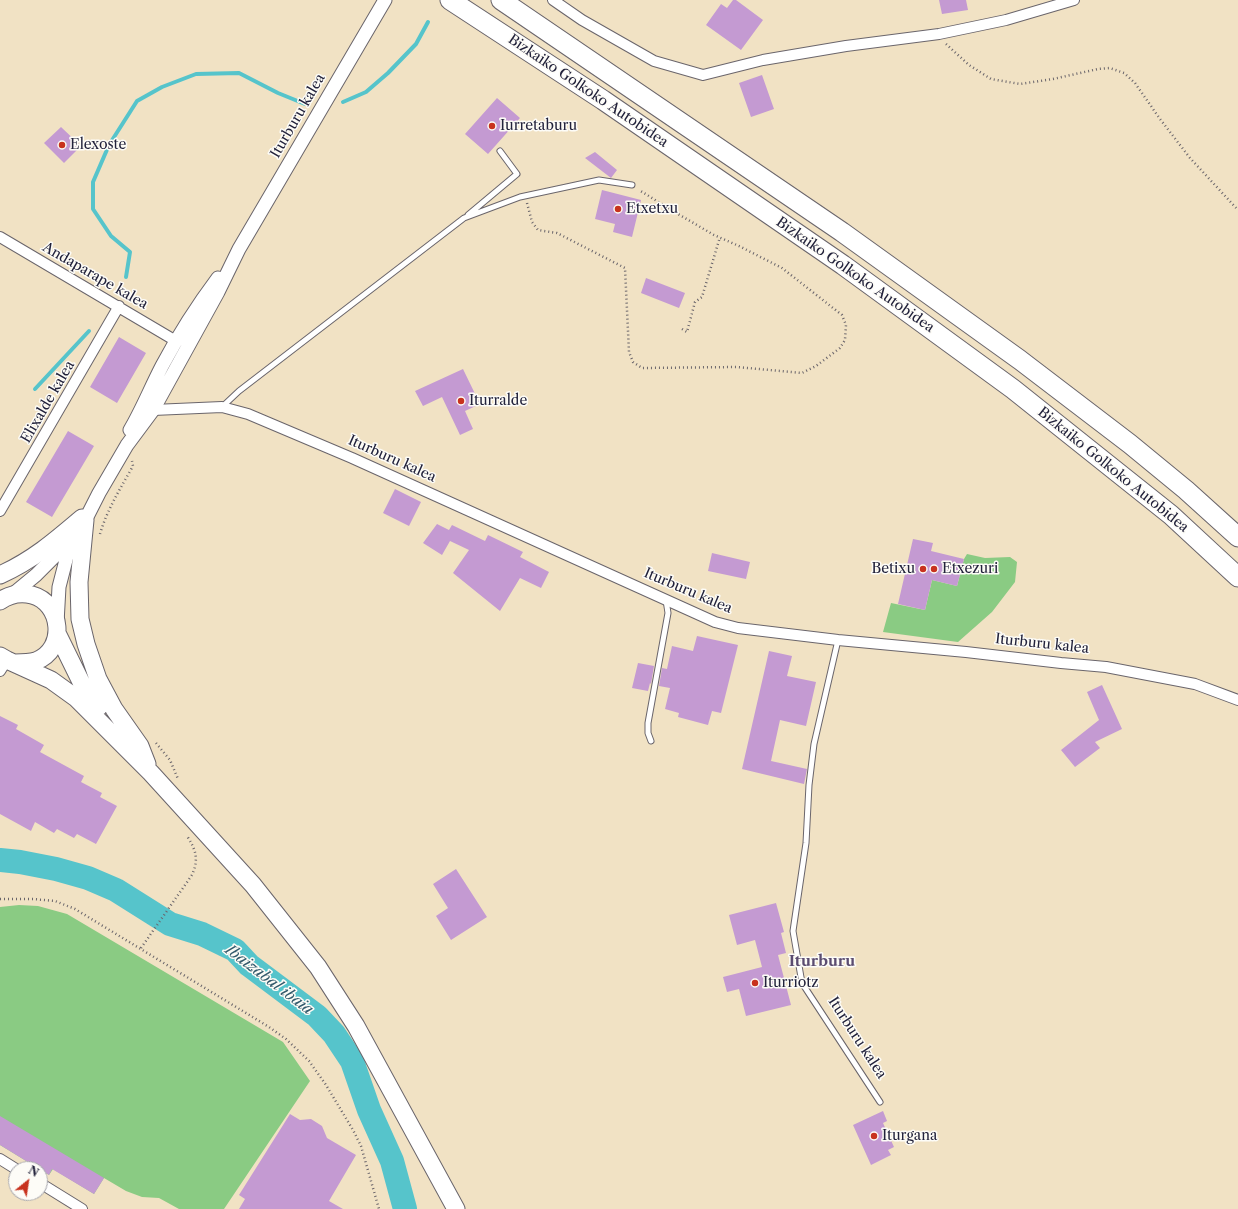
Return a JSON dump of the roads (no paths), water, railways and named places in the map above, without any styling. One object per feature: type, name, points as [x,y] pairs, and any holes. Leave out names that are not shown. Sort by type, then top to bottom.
[{"type":"highway","name":"Bizkaiko Golkoko Autobidea","points":[[450,0],[603,100],[836,260],[1013,389],[1171,515],[1238,577]]},
{"type":"highway","name":"Bizkaiko Golkoko Autobidea","points":[[501,0],[842,232],[1020,360],[1130,444],[1186,490],[1238,537]]},
{"type":"highway","points":[[0,575],[21,565],[84,519]]},
{"type":"highway","points":[[84,519],[79,582],[80,619],[86,644],[98,679],[114,709],[140,746],[151,773]]},
{"type":"highway","points":[[5,597],[25,593],[37,596],[47,603],[54,613],[57,629],[85,690],[151,773]]},
{"type":"highway","points":[[5,663],[27,663],[38,660],[47,653],[54,644],[57,629]]},
{"type":"highway","points":[[5,663],[51,680],[76,698],[151,773],[253,885],[318,967],[356,1026],[456,1209]]},
{"type":"street","name":"Iturburu kalea","points":[[239,249],[385,0]]},
{"type":"street","points":[[552,0],[582,20],[654,61],[703,75],[764,60],[846,46],[939,34],[1006,20],[1074,0]]},
{"type":"street","name":"Andaparape kalea","points":[[0,237],[176,341]]},
{"type":"street","points":[[57,629],[59,587],[67,556],[84,519],[127,445],[153,410],[220,288],[239,249]]},
{"type":"street","points":[[127,445],[127,436],[176,341],[205,295],[239,249]]},
{"type":"street","points":[[176,341],[188,332],[208,299],[220,288]]},
{"type":"street","name":"Elixalde kalea","points":[[0,511],[119,306]]},
{"type":"street","points":[[163,392],[164,378],[177,352],[176,341]]},
{"type":"street","name":"Iturburu kalea","points":[[153,410],[222,407],[248,414],[352,458],[715,622],[738,628],[838,640],[1106,667],[1195,684],[1238,700]]},
{"type":"street","points":[[132,427],[153,410]]},
{"type":"street","points":[[5,597],[36,575],[57,554],[84,519]]},
{"type":"street","points":[[48,1188],[82,1209]]},
{"type":"lane","points":[[222,407],[239,391],[464,218],[517,174],[500,151]]},
{"type":"lane","points":[[464,218],[525,196],[599,180],[632,185]]},
{"type":"lane","points":[[651,741],[648,733],[648,723],[668,613],[666,600]]},
{"type":"lane","name":"Iturburu kalea","points":[[838,640],[814,744],[809,785],[806,843],[793,931],[802,983],[880,1102]]},
{"type":"waterway","points":[[343,102],[366,92],[388,73],[416,44],[428,22]]},
{"type":"waterway","points":[[126,277],[130,252],[111,236],[93,209],[93,182],[109,145],[137,101],[162,87],[196,74],[239,73],[278,93],[305,104]]},
{"type":"waterway","points":[[35,389],[89,331]]},
{"type":"waterway","name":"Ibaizabal ibaia","points":[[0,860],[56,869],[88,878],[116,890],[170,924],[202,934],[235,950],[249,965],[317,1016],[334,1034],[352,1061],[369,1110],[392,1161],[405,1209]]},
{"type":"place","name":"Iurretaburu","points":[[492,126]]},
{"type":"place","name":"Elexoste","points":[[62,145]]},
{"type":"place","name":"Etxetxu","points":[[618,209]]},
{"type":"place","name":"Iturralde","points":[[461,401]]},
{"type":"place","name":"Betixu","points":[[923,569]]},
{"type":"place","name":"Etxezuri","points":[[934,569]]},
{"type":"place","name":"Iturriotz","points":[[755,983]]},
{"type":"place","name":"Iturgana","points":[[874,1136]]},
{"type":"district","name":"Iturburu","points":[[822,962]]}]
